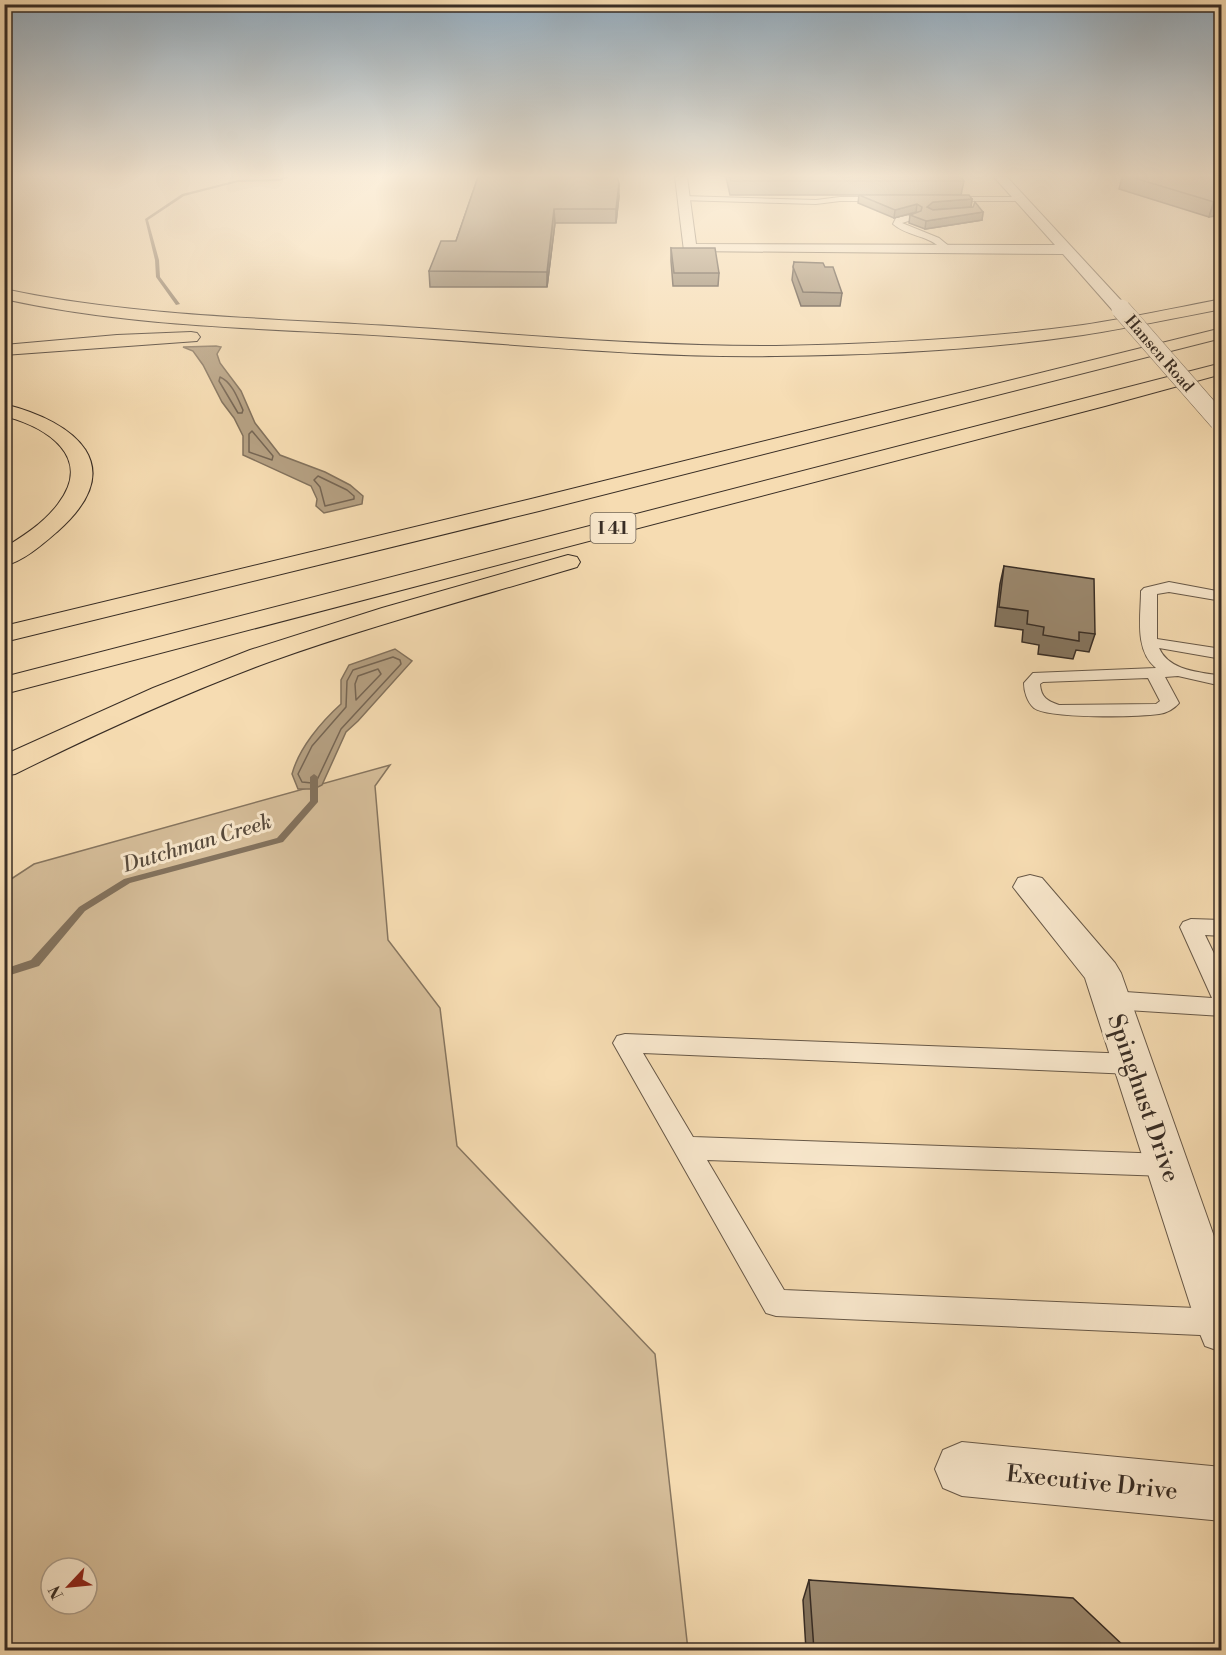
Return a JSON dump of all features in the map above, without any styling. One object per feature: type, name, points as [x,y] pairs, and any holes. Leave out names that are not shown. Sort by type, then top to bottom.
[{"type":"highway","points":[[4,294],[94,311],[681,349],[834,350],[963,343],[1071,331],[1221,304]]},
{"type":"highway","points":[[1037,356],[1221,311]]},
{"type":"highway","name":"I 41","points":[[4,634],[519,509],[1221,333]]},
{"type":"highway","points":[[4,350],[117,340],[208,336],[454,334]]},
{"type":"highway","name":"I 41","points":[[4,686],[1221,368]]},
{"type":"highway","points":[[4,767],[134,706],[218,672],[345,627],[1098,402]]},
{"type":"highway","points":[[130,602],[501,498],[840,408]]},
{"type":"highway","points":[[4,410],[32,418],[60,432],[72,444],[80,457],[82,471],[79,487],[70,505],[42,533],[4,559]]},
{"type":"street","name":"Hansen Road","points":[[1072,254],[1220,422]]},
{"type":"street","name":"Spinghust Drive","points":[[1030,887],[1102,973],[1220,1326]]},
{"type":"street","name":"Executive Drive","points":[[962,1469],[1221,1494]]},
{"type":"lane","points":[[1221,597],[1168,587],[1149,591],[1151,656],[1163,666],[1176,672],[1221,681]]},
{"type":"lane","points":[[1149,642],[1221,654]]},
{"type":"lane","points":[[1154,673],[1170,703],[1159,709],[1058,710],[1040,704],[1032,692],[1032,683],[1039,677],[1176,672]]},
{"type":"lane","points":[[1221,928],[1191,927],[1221,995]]},
{"type":"lane","points":[[1111,1000],[1221,1007]]},
{"type":"lane","points":[[1132,1064],[625,1043],[776,1303],[1220,1326]]},
{"type":"lane","points":[[685,1148],[1166,1165]]},
{"type":"shaded area","points":[[390,765],[375,786],[388,940],[440,1008],[457,1146],[655,1354],[688,1650],[5,1650],[5,883],[34,864]]},
{"type":"water","points":[[183,347],[221,347],[217,354],[220,363],[241,391],[255,423],[280,455],[325,472],[350,485],[363,496],[362,504],[324,513],[316,506],[317,499],[311,486],[243,455],[243,436],[234,418],[222,402],[193,351]]},
{"type":"water","points":[[395,649],[412,661],[346,732],[322,785],[314,789],[298,789],[292,774],[295,764],[312,736],[341,704],[341,680],[349,665]]},
{"type":"building","points":[[436,254],[549,254],[547,272],[429,271]]},
{"type":"building","points":[[672,254],[716,254],[719,273],[674,273]]},
{"type":"building","points":[[794,262],[823,263],[825,267],[833,267],[842,293],[803,292],[793,267]]},
{"type":"building","points":[[1004,566],[1094,579],[1095,634],[1079,632],[1079,641],[1043,635],[1044,627],[1027,624],[1028,611],[999,607]]},
{"type":"building","points":[[809,1580],[1073,1598],[1128,1650],[814,1650]]},
{"type":"waterway","name":"Dutchman Creek","points":[[155,254],[158,277],[178,304]]},
{"type":"waterway","name":"Dutchman Creek","points":[[4,973],[35,963],[82,909],[127,881],[280,840],[314,802],[314,777]]}]
